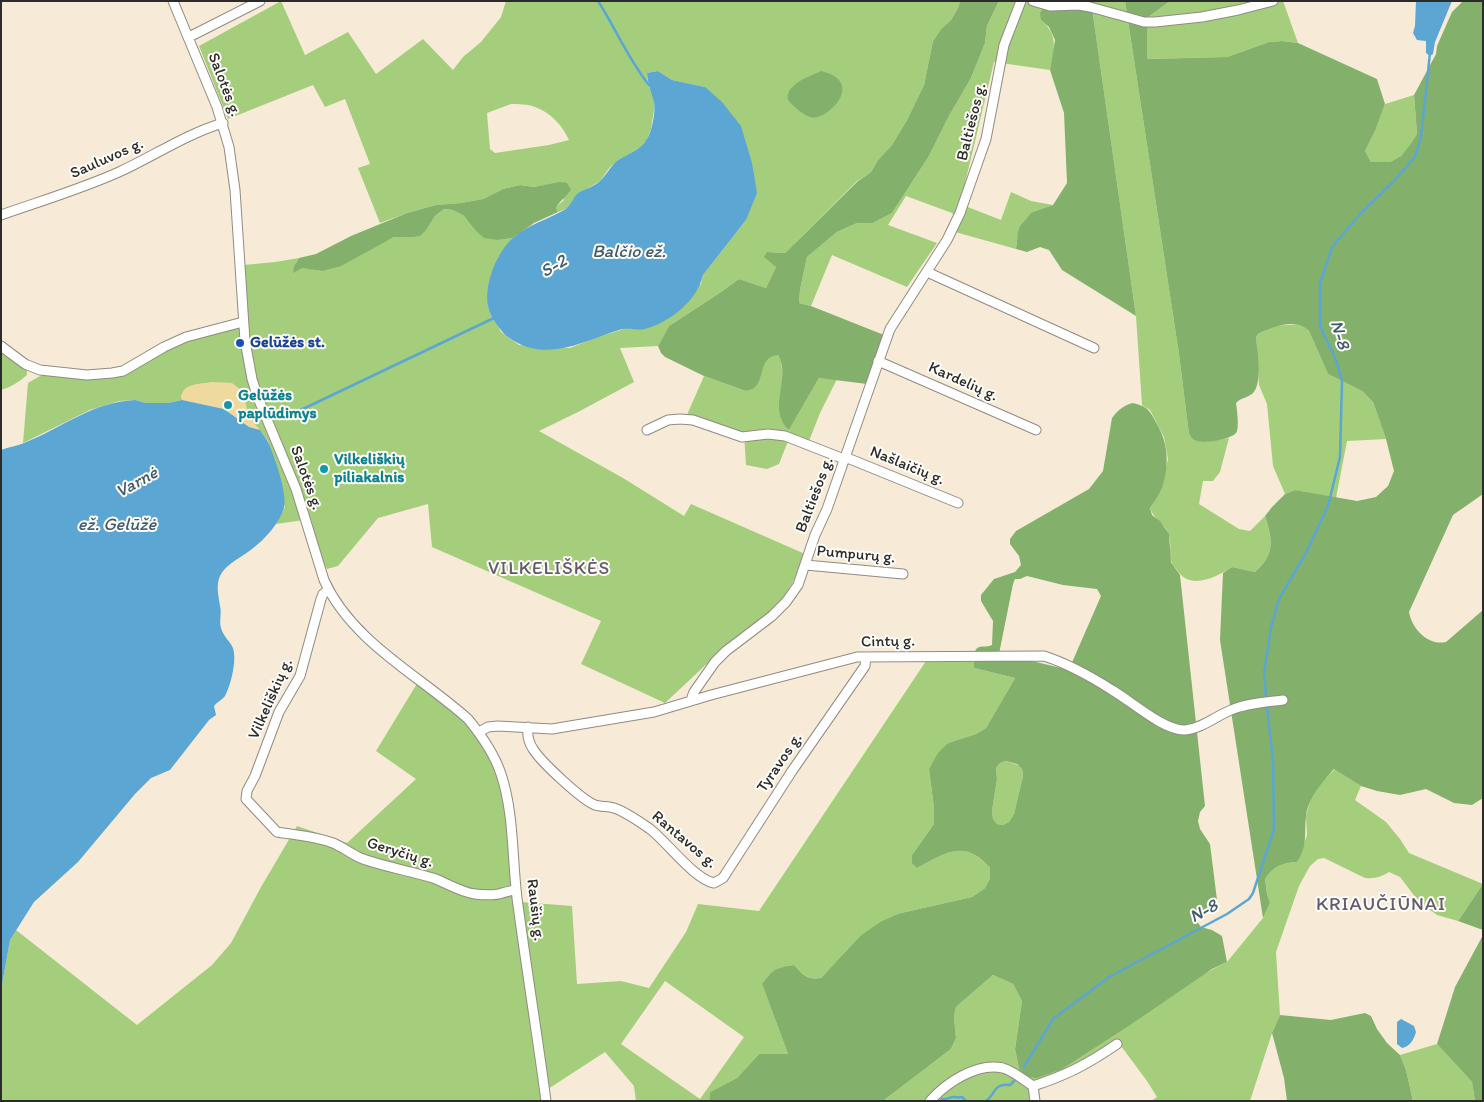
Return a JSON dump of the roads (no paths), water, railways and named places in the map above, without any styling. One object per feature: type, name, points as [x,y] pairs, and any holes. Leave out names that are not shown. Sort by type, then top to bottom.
[{"type":"street","name":"Salotės g.","points":[[173,1],[223,123],[229,146],[235,190],[243,322],[247,358],[252,379],[296,489],[328,590],[343,613],[365,636],[458,710],[479,732]]},
{"type":"street","points":[[189,37],[260,1]]},
{"type":"street","name":"Baltiešos g.","points":[[692,700],[694,692],[715,662],[726,651],[772,616],[786,602],[798,585],[815,535],[828,509],[890,329],[947,240],[964,204],[986,139],[1004,45],[1021,1]]},
{"type":"street","points":[[1033,1],[1050,6],[1079,5],[1130,18],[1155,22],[1211,15],[1273,1]]},
{"type":"street","name":"Sauluvos g.","points":[[1,215],[91,185],[191,135],[223,123]]},
{"type":"street","points":[[927,272],[1094,348]]},
{"type":"street","points":[[1,346],[25,364],[40,370],[88,375],[112,373],[130,368],[164,347],[186,337],[243,322]]},
{"type":"street","name":"Kardelių g.","points":[[878,361],[1036,430]]},
{"type":"street","name":"Našlaičių g.","points":[[647,430],[668,420],[680,419],[693,420],[742,437],[768,434],[785,436],[958,503]]},
{"type":"street","name":"Pumpurų g.","points":[[806,565],[903,574]]},
{"type":"street","name":"Vilkeliškių g.","points":[[277,832],[248,802],[246,798],[247,791],[255,776],[279,712],[300,676],[321,599],[328,590]]},
{"type":"street","name":"Cintų g.","points":[[479,732],[488,727],[552,730],[654,712],[692,700],[851,658],[866,656],[1044,656],[1072,666],[1114,690],[1165,724],[1178,730],[1189,730],[1242,706],[1283,700]]},
{"type":"street","name":"Tyravos g.","points":[[714,883],[722,878],[743,848],[792,771],[865,666],[866,656]]},
{"type":"street","name":"Rantavos g.","points":[[528,728],[529,742],[533,749],[558,776],[592,804],[619,810],[651,830],[707,881],[714,883]]},
{"type":"street","name":"Raušių g.","points":[[479,732],[495,760],[506,794],[510,816],[516,890],[545,1099]]},
{"type":"street","name":"Geryčių g.","points":[[277,832],[330,842],[361,858],[425,876],[473,894],[493,894],[516,890]]},
{"type":"street","points":[[930,1101],[948,1084],[973,1071],[987,1068],[1005,1069],[1033,1086],[1062,1077],[1076,1070],[1117,1044]]},
{"type":"street","points":[[1033,1086],[1035,1101]]},
{"type":"water","points":[[1416,1],[1452,1],[1435,42],[1433,54],[1430,56],[1426,53],[1426,41],[1417,40],[1413,33]]},
{"type":"water","name":"Balčio ež.","points":[[658,71],[672,80],[705,87],[722,102],[741,126],[752,163],[757,193],[746,220],[703,275],[689,302],[673,316],[645,329],[619,330],[563,348],[549,350],[522,345],[502,331],[489,310],[488,288],[497,260],[507,244],[519,233],[566,209],[577,194],[598,183],[617,161],[638,149],[644,143],[649,136],[654,110],[647,73]]},
{"type":"water","name":"ež. Gelūžė","points":[[135,400],[146,403],[168,403],[182,400],[224,409],[249,427],[260,430],[268,442],[277,465],[284,494],[284,508],[279,520],[267,536],[227,567],[218,583],[221,609],[220,625],[223,634],[233,648],[234,659],[233,672],[227,691],[224,697],[214,706],[216,715],[209,720],[170,770],[151,778],[135,794],[78,862],[34,902],[10,940],[1,991],[1,450],[38,437],[105,405]]},
{"type":"water","points":[[1401,1019],[1414,1026],[1416,1032],[1413,1040],[1402,1048],[1397,1044],[1397,1022]]},
{"type":"waterway","name":"S-2","points":[[598,1],[635,65],[649,85]]},
{"type":"waterway","name":"N-8","points":[[1266,696],[1264,673],[1271,628],[1279,599],[1306,553],[1328,506],[1340,457],[1342,381],[1336,360],[1320,326],[1320,283],[1332,247],[1362,212],[1394,181],[1415,157],[1421,137],[1430,53]]},
{"type":"waterway","name":"S-2","points":[[284,418],[496,317]]},
{"type":"waterway","name":"N-8","points":[[1024,1067],[1053,1019],[1109,977],[1227,914],[1249,899],[1253,893],[1274,829],[1273,760],[1267,708]]},
{"type":"waterway","points":[[986,1101],[998,1087],[1010,1085],[1014,1081]]},
{"type":"waterway","points":[[941,1101],[942,1099],[954,1097],[962,1097],[966,1101]]},
{"type":"place","name":"Gelūžės st.","points":[[240,343]]},
{"type":"place","name":"Gelūžės paplūdimys","points":[[228,405]]},
{"type":"place","name":"Vilkeliškių piliakalnis","points":[[324,469]]},
{"type":"district","name":"VILKELIŠKĖS","points":[[549,569]]},
{"type":"district","name":"KRIAUČIŪNAI","points":[[1381,905]]},
{"type":"water label","name":"Varnė","points":[[137,483]]}]
